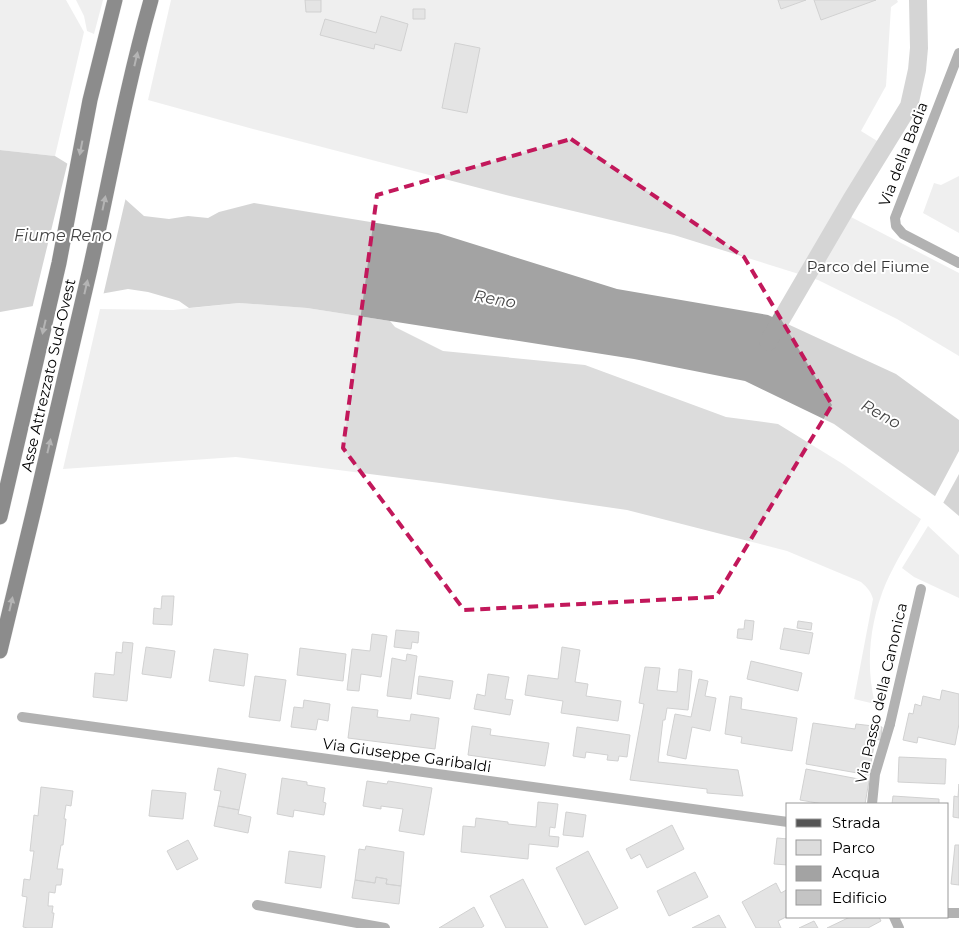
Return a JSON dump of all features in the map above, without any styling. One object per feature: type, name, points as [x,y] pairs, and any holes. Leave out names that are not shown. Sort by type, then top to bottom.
[{"type":"highway","name":"Asse Attrezzato Sud-Ovest","points":[[0,517],[59,263],[90,100],[115,0]]},
{"type":"highway","name":"Asse Attrezzato Sud-Ovest","points":[[0,651],[46,461],[150,3]]},
{"type":"street","name":"Via della Badia","points":[[959,53],[895,218],[896,226],[903,234],[959,263]]},
{"type":"street","name":"Via Passo della Canonica","points":[[872,803],[875,774],[890,724],[921,589]]},
{"type":"street","name":"Via Giuseppe Garibaldi","points":[[22,717],[786,822]]},
{"type":"street","points":[[257,905],[385,928]]},
{"type":"highlighted area","points":[[571,139],[744,257],[832,405],[716,597],[464,610],[343,448],[377,195]]},
{"type":"green space","points":[[0,0],[66,0],[84,32],[55,156],[0,150]]},
{"type":"green space","points":[[76,0],[103,0],[94,34],[87,31],[84,16]]},
{"type":"green space","points":[[171,0],[778,0],[781,9],[806,0],[814,0],[821,19],[876,0],[897,0],[898,2],[891,7],[886,86],[861,131],[887,147],[851,217],[959,273],[959,356],[897,319],[818,280],[674,235],[506,195],[148,100]]},
{"type":"green space","name":"Parco del Fiume","points":[[959,176],[959,233],[923,213],[934,183],[941,185]]},
{"type":"green space","points":[[239,303],[307,308],[390,321],[395,327],[443,351],[585,365],[726,417],[778,424],[843,464],[921,519],[886,583],[876,612],[870,658],[870,674],[875,704],[854,699],[873,599],[870,592],[861,582],[787,551],[627,510],[440,483],[236,457],[63,469],[100,309],[173,310]]},
{"type":"green space","points":[[928,526],[959,555],[959,598],[914,577],[902,568]]},
{"type":"water","name":"Fiume Reno","points":[[0,150],[55,156],[125,199],[144,216],[169,219],[188,216],[208,218],[219,212],[254,203],[438,233],[617,289],[768,315],[896,374],[959,420],[959,516],[939,499],[834,424],[745,381],[634,359],[307,308],[239,303],[189,308],[179,301],[148,292],[128,289],[0,312]]},
{"type":"pier","points":[[68,161],[126,197],[103,296],[32,309]]},
{"type":"pier","points":[[959,451],[959,474],[942,505],[934,498]]},
{"type":"building","points":[[305,0],[321,0],[321,12],[306,12]]},
{"type":"building","points":[[778,0],[806,0],[781,9]]},
{"type":"building","points":[[814,0],[876,0],[821,20]]},
{"type":"building","points":[[413,9],[425,9],[425,19],[413,19]]},
{"type":"building","points":[[381,16],[408,24],[401,51],[375,44],[374,49],[320,35],[325,19],[376,33]]},
{"type":"building","points":[[455,43],[480,48],[467,113],[442,108]]},
{"type":"building","points":[[162,596],[174,596],[172,625],[153,624],[154,608],[161,609]]},
{"type":"building","points":[[745,620],[754,621],[752,640],[737,638],[738,629],[744,629]]},
{"type":"building","points":[[798,621],[812,623],[811,630],[797,628]]},
{"type":"building","points":[[784,628],[813,633],[809,654],[780,649]]},
{"type":"building","points":[[396,630],[419,632],[418,643],[412,642],[411,649],[394,647]]},
{"type":"building","points":[[372,634],[387,636],[381,677],[361,674],[359,691],[347,690],[352,649],[370,651]]},
{"type":"building","points":[[123,642],[133,643],[127,701],[93,697],[95,673],[114,675],[116,652],[122,653]]},
{"type":"building","points":[[146,647],[175,651],[171,678],[142,674]]},
{"type":"building","points":[[562,647],[580,650],[575,682],[588,684],[586,696],[621,701],[618,721],[561,713],[563,701],[525,695],[528,675],[558,679]]},
{"type":"building","points":[[300,648],[346,654],[343,681],[297,675]]},
{"type":"building","points":[[214,649],[248,654],[244,686],[209,681]]},
{"type":"building","points":[[407,654],[417,656],[411,699],[387,696],[392,658],[406,661]]},
{"type":"building","points":[[751,661],[802,673],[798,691],[747,679]]},
{"type":"building","points":[[645,667],[660,668],[657,690],[677,692],[679,669],[692,671],[688,710],[667,708],[665,720],[663,720],[658,762],[738,770],[743,796],[707,793],[707,789],[630,780],[644,704],[639,703]]},
{"type":"building","points":[[488,674],[509,677],[505,699],[513,700],[510,715],[474,709],[477,694],[485,696]]},
{"type":"building","points":[[255,676],[286,680],[280,721],[249,717]]},
{"type":"building","points":[[419,676],[453,681],[450,699],[417,694]]},
{"type":"building","points":[[699,679],[708,681],[705,696],[716,698],[710,731],[692,727],[686,759],[667,755],[675,714],[691,717]]},
{"type":"building","points":[[942,690],[959,694],[959,724],[955,745],[918,737],[917,743],[903,740],[909,713],[913,714],[915,704],[921,706],[923,696],[940,700]]},
{"type":"building","points":[[730,696],[742,698],[741,709],[797,718],[792,751],[741,743],[742,737],[725,734]]},
{"type":"building","points":[[304,700],[330,704],[328,721],[318,719],[316,730],[291,727],[294,707],[303,708]]},
{"type":"building","points":[[352,707],[378,710],[377,717],[410,721],[411,714],[439,718],[435,749],[348,738]]},
{"type":"building","points":[[813,723],[855,729],[856,724],[882,727],[881,740],[875,739],[869,775],[806,764]]},
{"type":"building","points":[[472,726],[491,729],[490,735],[549,743],[545,766],[468,755]]},
{"type":"building","points":[[577,727],[630,735],[627,757],[619,756],[618,761],[607,760],[608,755],[586,752],[585,758],[573,756]]},
{"type":"building","points":[[899,757],[946,759],[945,784],[898,782]]},
{"type":"building","points":[[218,768],[246,774],[239,810],[218,806],[221,791],[214,790]]},
{"type":"building","points":[[806,769],[869,781],[865,803],[817,803],[800,800]]},
{"type":"building","points":[[282,778],[307,782],[307,785],[325,788],[323,802],[326,803],[324,815],[294,810],[293,817],[277,814]]},
{"type":"building","points":[[367,781],[387,784],[388,781],[432,788],[424,835],[399,831],[403,809],[381,806],[381,809],[363,806]]},
{"type":"building","points":[[959,784],[959,818],[953,817],[954,796],[958,797]]},
{"type":"building","points":[[41,787],[73,791],[71,806],[66,805],[63,845],[61,845],[57,869],[63,869],[61,885],[56,885],[55,893],[49,892],[48,906],[53,906],[52,913],[54,913],[52,928],[28,928],[23,927],[27,897],[22,896],[24,879],[30,880],[34,851],[30,851],[34,815],[38,816]]},
{"type":"building","points":[[152,790],[186,793],[183,819],[149,816]]},
{"type":"building","points":[[893,796],[939,799],[939,803],[892,803]]},
{"type":"building","points":[[538,802],[558,804],[555,828],[550,827],[549,836],[559,837],[558,847],[529,844],[528,859],[461,852],[463,826],[475,827],[476,818],[536,827]]},
{"type":"building","points":[[218,806],[239,810],[238,814],[251,817],[248,833],[214,826]]},
{"type":"building","points":[[566,812],[586,815],[583,837],[563,835]]},
{"type":"building","points":[[672,825],[684,849],[647,868],[640,854],[631,859],[626,849]]},
{"type":"building","points":[[777,838],[786,839],[786,865],[774,864]]},
{"type":"building","points":[[188,840],[198,859],[177,870],[167,851]]},
{"type":"building","points":[[955,845],[959,845],[959,885],[951,884]]},
{"type":"building","points":[[366,846],[404,852],[401,886],[386,884],[387,879],[376,877],[375,883],[355,880],[359,849],[365,850]]},
{"type":"building","points":[[289,851],[325,856],[321,888],[285,883]]},
{"type":"building","points":[[588,851],[618,908],[585,925],[556,868]]},
{"type":"building","points":[[695,872],[708,897],[669,916],[657,891]]},
{"type":"building","points":[[376,877],[387,879],[386,884],[401,886],[399,904],[352,898],[355,880],[375,883]]},
{"type":"building","points":[[523,879],[548,928],[506,928],[490,896]]},
{"type":"building","points":[[776,883],[781,893],[786,890],[786,917],[778,921],[781,928],[756,928],[742,902]]},
{"type":"building","points":[[474,907],[484,926],[481,928],[439,928]]},
{"type":"building","points":[[719,915],[726,928],[692,928]]},
{"type":"building","points":[[848,918],[880,918],[881,921],[868,928],[827,928]]},
{"type":"building","points":[[814,921],[818,928],[799,928]]},
{"type":"waterway","points":[[768,342],[851,200],[909,106],[917,70],[919,48],[918,0]]},
{"type":"water label","name":"Reno","points":[[495,299]]},
{"type":"water label","name":"Reno","points":[[881,414]]}]
